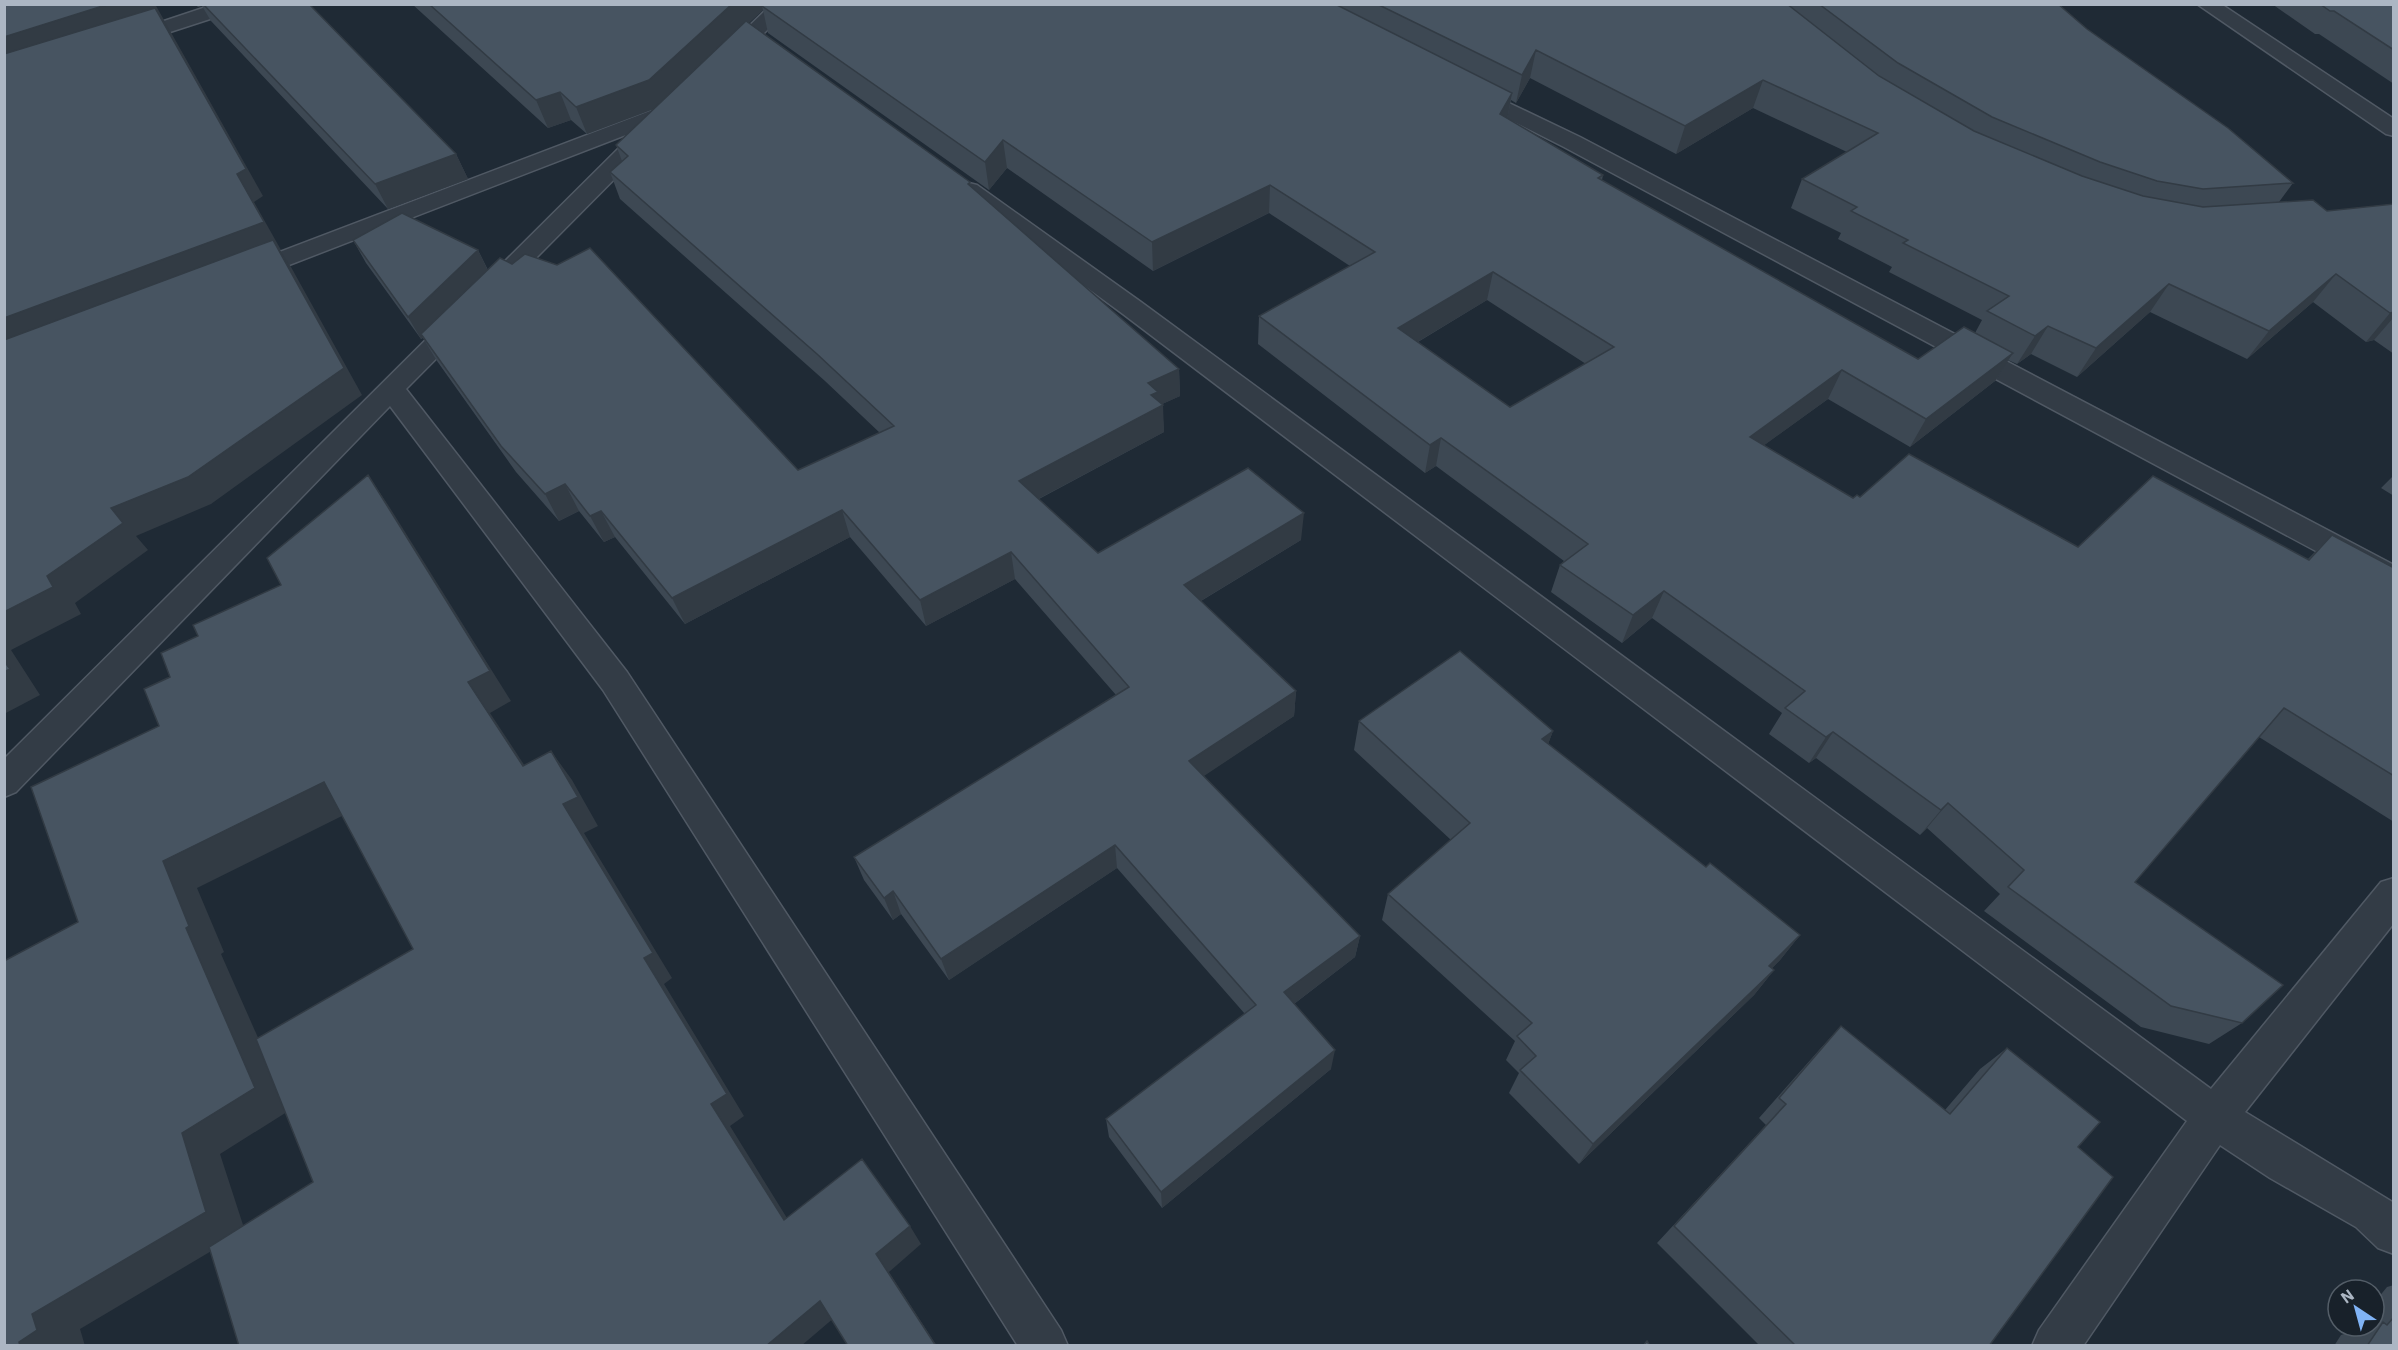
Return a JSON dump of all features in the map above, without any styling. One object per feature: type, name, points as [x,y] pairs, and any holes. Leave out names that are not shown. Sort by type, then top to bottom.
[{"type":"street","points":[[105,47],[189,11],[237,4]]},
{"type":"street","points":[[704,80],[784,4]]},
{"type":"street","points":[[2207,4],[2394,129]]},
{"type":"street","points":[[753,34],[782,54]]},
{"type":"street","points":[[1446,79],[1572,142],[2394,579]]},
{"type":"street","points":[[4,783],[391,388],[675,106],[226,281]]},
{"type":"street","points":[[943,171],[1151,322],[2215,1117],[2285,1163],[2371,1212],[2394,1232]]},
{"type":"street","points":[[391,388],[615,681],[1045,1346]]},
{"type":"street","points":[[2055,1346],[2215,1117],[2394,894]]},
{"type":"building","points":[[4,4],[109,4],[4,37]]},
{"type":"building","points":[[203,4],[309,4],[456,154],[375,184]]},
{"type":"building","points":[[429,4],[732,4],[649,80],[576,107],[560,92],[536,100]]},
{"type":"building","points":[[763,4],[1335,4],[1512,93],[1500,114],[1603,175],[1598,178],[1918,359],[1964,327],[2013,353],[1926,419],[1842,370],[1750,437],[1853,498],[1857,495],[1860,497],[1909,454],[2078,547],[2153,476],[2309,560],[2332,535],[2394,566],[2394,776],[2284,708],[2135,882],[2283,985],[2242,1023],[2171,1006],[2008,887],[2024,870],[1948,803],[1941,810],[1833,732],[1826,737],[1785,708],[1805,691],[1664,591],[1633,615],[1560,565],[1588,544],[1441,438],[1430,445],[1259,316],[1375,252],[1270,185],[1152,242],[1003,140],[985,162],[762,6]],"holes":[[[1493,272],[1614,347],[1510,407],[1398,328]]]},
{"type":"building","points":[[1377,4],[1787,4],[1879,76],[1974,131],[2082,176],[2143,196],[2203,207],[2313,200],[2327,211],[2394,204],[2394,312],[2390,313],[2336,274],[2269,331],[2169,284],[2096,348],[2048,326],[2035,336],[1987,311],[2009,296],[1903,243],[1908,240],[1851,211],[1857,207],[1802,179],[1878,133],[1763,80],[1685,126],[1536,50],[1522,75]]},
{"type":"building","points":[[1819,4],[2058,4],[2087,29],[2228,128],[2293,183],[2203,189],[2157,181],[2100,162],[1992,117],[1898,63]]},
{"type":"building","points":[[2320,4],[2394,4],[2394,50],[2334,11]]},
{"type":"building","points":[[155,8],[246,169],[237,174],[264,222],[4,318],[4,54]]},
{"type":"building","points":[[746,21],[970,182],[968,184],[1179,369],[1148,383],[1158,392],[1151,395],[1163,405],[1019,481],[1098,553],[1248,468],[1304,513],[1184,585],[1296,691],[1189,761],[1360,936],[1284,992],[1335,1050],[1161,1192],[1106,1119],[1256,1005],[1115,845],[941,959],[893,891],[884,898],[854,857],[1129,687],[1011,552],[920,600],[842,510],[672,598],[601,511],[590,516],[565,484],[545,494],[501,446],[421,334],[500,258],[512,264],[525,254],[557,265],[590,248],[798,470],[894,426],[817,354],[610,172],[628,156],[616,145]]},
{"type":"building","points":[[402,213],[478,250],[408,317],[353,240]]},
{"type":"building","points":[[273,240],[344,368],[188,477],[111,508],[123,523],[47,576],[53,587],[4,612],[4,340]]},
{"type":"building","points":[[368,475],[490,671],[468,682],[523,766],[551,751],[578,797],[563,804],[653,953],[644,958],[727,1094],[711,1104],[784,1220],[862,1159],[910,1226],[876,1254],[936,1346],[848,1346],[820,1301],[766,1346],[239,1346],[209,1247],[313,1182],[256,1039],[413,949],[324,782],[163,861],[189,926],[186,928],[255,1088],[182,1133],[206,1212],[32,1314],[37,1330],[19,1342],[20,1346],[4,1346],[4,961],[78,922],[31,787],[159,726],[144,689],[170,677],[161,653],[198,636],[193,625],[281,585],[267,558]]},
{"type":"building","points":[[1460,651],[1553,731],[1542,739],[1706,867],[1710,863],[1800,935],[1769,966],[1774,970],[1593,1144],[1520,1070],[1536,1056],[1517,1036],[1532,1023],[1388,894],[1470,823],[1359,721]]},
{"type":"building","points":[[4,661],[10,669],[4,672]]},
{"type":"building","points":[[1841,1026],[1950,1114],[2007,1048],[2100,1122],[2078,1147],[2113,1177],[1989,1346],[1796,1346],[1674,1226],[1786,1104],[1779,1098]]},
{"type":"building","points":[[2394,1317],[2394,1346],[2367,1346],[2372,1338],[2386,1338],[2387,1325]]}]
